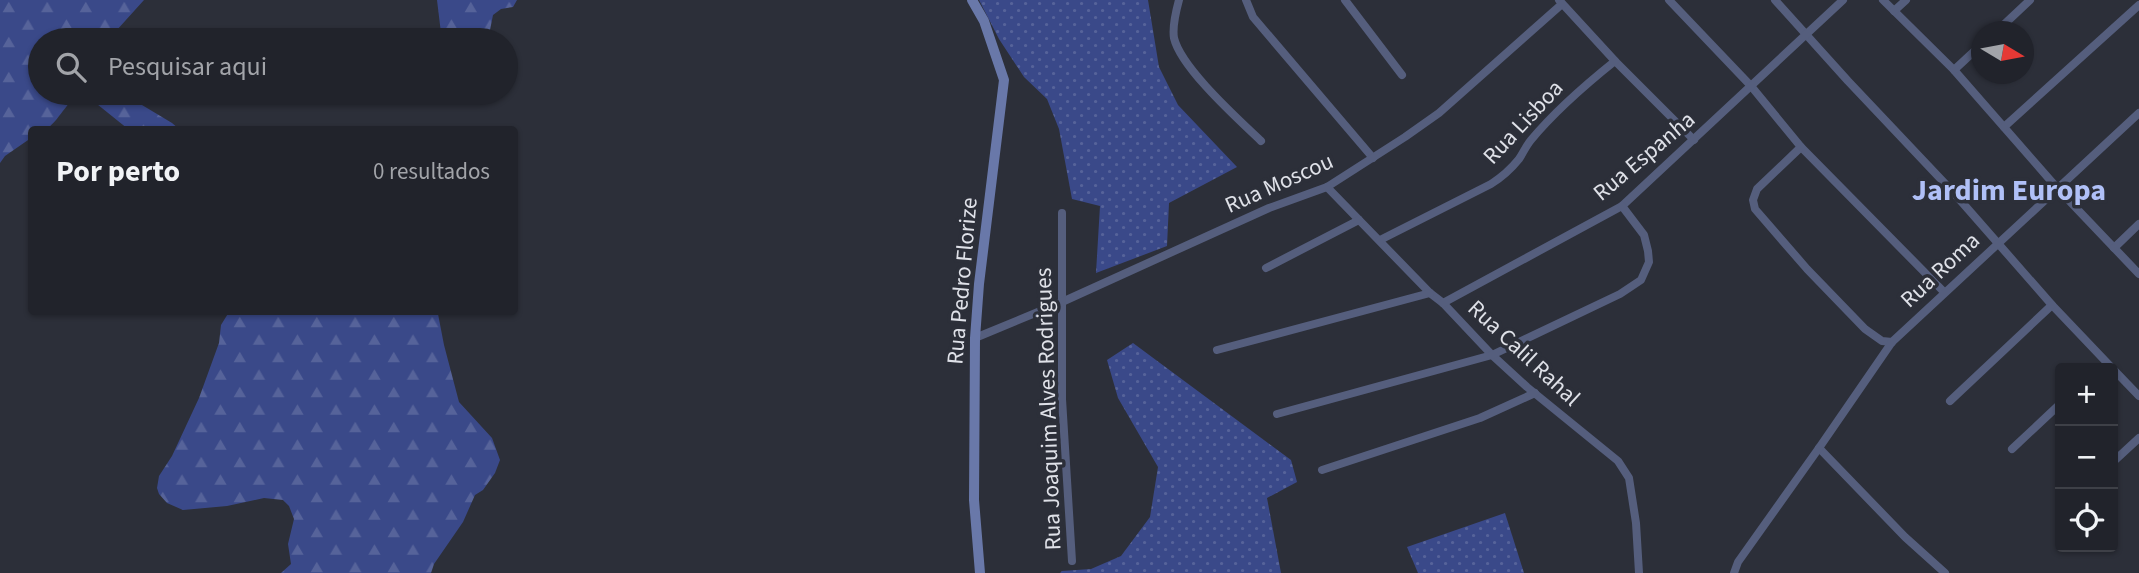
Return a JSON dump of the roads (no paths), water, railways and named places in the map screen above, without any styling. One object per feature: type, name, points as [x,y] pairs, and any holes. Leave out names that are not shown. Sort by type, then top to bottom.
[{"type":"street","name":"Rua Pedro Florize","points":[[972,0],[984,21],[1004,80],[975,338],[974,500],[980,573]]},
{"type":"street","points":[[1179,0],[1174,37],[1180,51],[1208,88],[1261,141]]},
{"type":"street","points":[[1246,0],[1253,17],[1373,158]]},
{"type":"street","points":[[1345,0],[1402,75]]},
{"type":"street","points":[[1669,0],[1751,86],[1801,147],[1944,292]]},
{"type":"street","points":[[1775,0],[1953,192],[2103,363]]},
{"type":"street","name":"Rua Espanha","points":[[1443,303],[1622,206],[1843,0]]},
{"type":"street","points":[[1883,0],[1954,70],[2057,189],[2139,274]]},
{"type":"street","points":[[1894,11],[1906,0]]},
{"type":"street","points":[[2008,21],[2030,0]]},
{"type":"street","name":"Rua Moscou","points":[[975,338],[1062,302],[1269,208],[1326,187],[1439,113],[1560,2]]},
{"type":"street","points":[[1560,2],[1694,140]]},
{"type":"street","points":[[2004,127],[2139,5]]},
{"type":"street","points":[[1954,70],[1971,54]]},
{"type":"street","name":"Rua Lisboa","points":[[1380,240],[1505,174],[1550,120],[1581,89],[1615,61]]},
{"type":"street","name":"Rua Roma","points":[[1734,573],[1738,562],[1892,342],[2139,113]]},
{"type":"street","points":[[1801,147],[1757,189],[1753,200],[1755,209],[1865,330],[1882,341],[1892,342]]},
{"type":"street","name":"Rua Calil Rahal","points":[[1326,187],[1492,355],[1618,461],[1629,478],[1636,523],[1639,573]]},
{"type":"street","points":[[1277,414],[1492,355],[1620,294],[1641,280],[1648,262],[1644,235],[1622,206]]},
{"type":"street","name":"Rua Joaquim Alves Rodrigues","points":[[1062,213],[1062,399],[1072,561]]},
{"type":"street","points":[[1266,268],[1359,220]]},
{"type":"street","points":[[2114,247],[2139,224]]},
{"type":"street","points":[[1217,350],[1430,293]]},
{"type":"street","points":[[1950,401],[2052,305]]},
{"type":"street","points":[[2118,377],[2139,396]]},
{"type":"street","points":[[1322,470],[1456,427],[1535,393]]},
{"type":"street","points":[[2012,449],[2055,409]]},
{"type":"street","points":[[2118,457],[2139,438]]},
{"type":"street","points":[[1819,448],[1905,537],[1945,573]]},
{"type":"district","name":"Jardim Europa","points":[[2009,190]]}]
